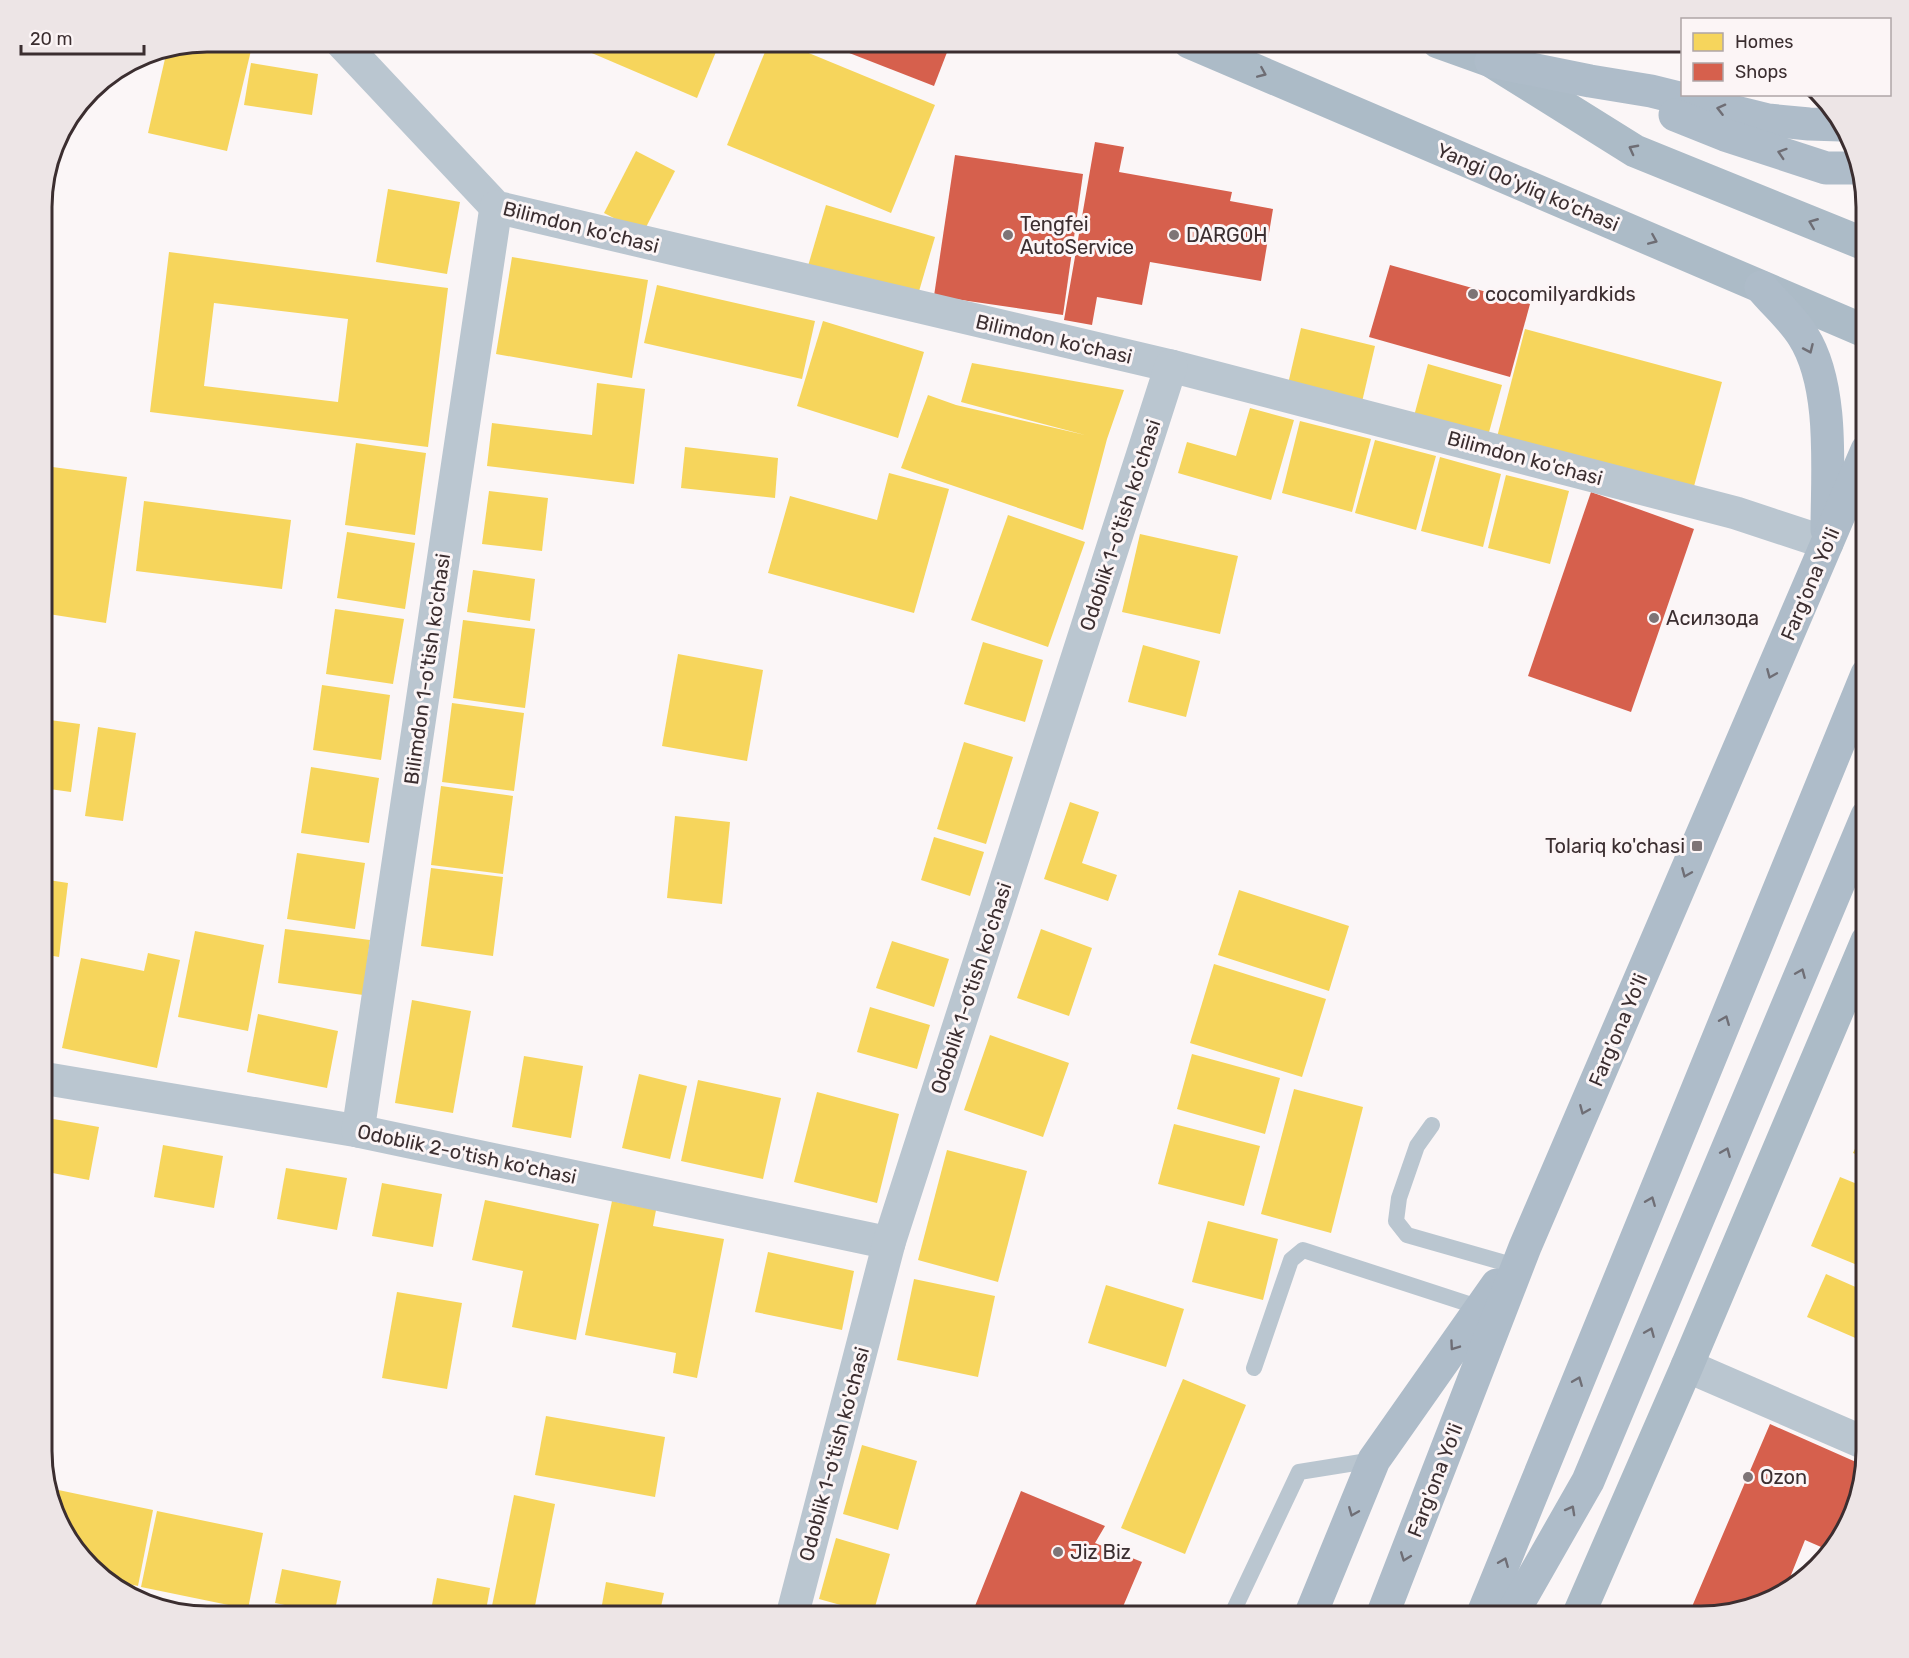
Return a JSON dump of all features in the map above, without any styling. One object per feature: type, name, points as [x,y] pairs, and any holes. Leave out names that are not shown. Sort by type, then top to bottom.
[{"type":"main road","name":"Yangi Qo'yliq ko'chasi","points":[[1212,52],[1856,327]]},
{"type":"main road","points":[[1466,52],[1491,61],[1651,91],[1768,120],[1832,125]]},
{"type":"main road","points":[[1491,61],[1635,151],[1856,241]]},
{"type":"main road","points":[[1590,81],[1725,135],[1826,168],[1851,168]]},
{"type":"main road","points":[[1761,287],[1803,336],[1822,384],[1827,450],[1827,543]]},
{"type":"main road","name":"Farg'ona Yo'li","points":[[1387,1606],[1518,1256],[1856,476]]},
{"type":"main road","points":[[1486,1606],[1856,701]]},
{"type":"main road","points":[[1518,1606],[1588,1481],[1856,842]]},
{"type":"main road","points":[[1582,1606],[1856,967]]},
{"type":"main road","points":[[1314,1606],[1374,1460],[1518,1256]]},
{"type":"street","name":"Bilimdon ko'chasi","points":[[349,52],[496,207],[1171,366],[1736,513],[1827,543]]},
{"type":"street","name":"Bilimdon 1-o'tish ko'chasi","points":[[358,1131],[496,207]]},
{"type":"street","name":"Odoblik 1-o'tish ko'chasi","points":[[795,1606],[889,1243],[1171,366]]},
{"type":"street","name":"Odoblik 2-o'tish ko'chasi","points":[[53,1080],[358,1131],[889,1243]]},
{"type":"street","points":[[1687,1366],[1856,1439]]},
{"type":"lane","points":[[1432,1125],[1417,1146],[1400,1198],[1396,1221],[1407,1234],[1518,1256]]},
{"type":"lane","points":[[1254,1368],[1291,1260],[1303,1250],[1481,1308]]},
{"type":"lane","points":[[1236,1606],[1299,1472],[1374,1460]]},
{"type":"building: Homes","points":[[208,52],[251,52],[227,151],[148,133],[165,59]]},
{"type":"building: Homes","points":[[589,52],[716,52],[697,98]]},
{"type":"building: Homes","points":[[765,52],[806,52],[935,105],[891,213],[727,145]]},
{"type":"building: Homes","points":[[251,63],[318,74],[312,115],[244,105]]},
{"type":"building: Homes","points":[[636,151],[675,171],[643,233],[604,213]]},
{"type":"building: Homes","points":[[388,189],[460,202],[447,274],[376,262]]},
{"type":"building: Homes","points":[[826,205],[935,237],[917,298],[808,266]]},
{"type":"building: Homes","points":[[169,252],[448,288],[428,447],[150,412]],"holes":[[[214,303],[348,319],[338,402],[204,386]]]},
{"type":"building: Homes","points":[[512,257],[648,280],[632,378],[496,354]]},
{"type":"building: Homes","points":[[657,285],[815,321],[802,379],[644,343]]},
{"type":"building: Homes","points":[[823,321],[924,352],[898,438],[797,406]]},
{"type":"building: Homes","points":[[1301,328],[1375,346],[1362,402],[1288,384]]},
{"type":"building: Homes","points":[[1525,329],[1722,382],[1693,490],[1497,437]]},
{"type":"building: Homes","points":[[972,363],[1124,390],[1107,439],[1083,530],[901,468],[928,395],[956,405],[1085,435],[961,402]]},
{"type":"building: Homes","points":[[1428,364],[1502,385],[1488,436],[1414,416]]},
{"type":"building: Homes","points":[[597,383],[645,389],[634,484],[487,466],[492,423],[592,435]]},
{"type":"building: Homes","points":[[1250,408],[1294,420],[1271,500],[1178,473],[1187,442],[1236,456]]},
{"type":"building: Homes","points":[[1300,421],[1371,439],[1352,512],[1282,493]]},
{"type":"building: Homes","points":[[1375,440],[1436,456],[1416,530],[1355,513]]},
{"type":"building: Homes","points":[[356,443],[426,453],[415,535],[345,525]]},
{"type":"building: Homes","points":[[685,447],[778,458],[775,498],[681,488]]},
{"type":"building: Homes","points":[[1440,457],[1501,474],[1483,547],[1421,531]]},
{"type":"building: Homes","points":[[53,467],[127,477],[106,623],[53,615]]},
{"type":"building: Homes","points":[[889,473],[949,489],[914,613],[768,573],[790,496],[877,520]]},
{"type":"building: Homes","points":[[1506,475],[1569,491],[1550,564],[1488,548]]},
{"type":"building: Homes","points":[[489,491],[548,498],[542,551],[482,544]]},
{"type":"building: Homes","points":[[144,501],[291,520],[282,589],[136,571]]},
{"type":"building: Homes","points":[[1008,515],[1085,542],[1048,647],[971,620]]},
{"type":"building: Homes","points":[[347,532],[415,543],[405,609],[337,598]]},
{"type":"building: Homes","points":[[1140,534],[1238,556],[1220,634],[1122,612]]},
{"type":"building: Homes","points":[[473,570],[535,579],[530,621],[467,612]]},
{"type":"building: Homes","points":[[335,609],[404,619],[393,684],[326,674]]},
{"type":"building: Homes","points":[[463,620],[535,629],[525,708],[453,698]]},
{"type":"building: Homes","points":[[983,642],[1043,660],[1025,722],[964,704]]},
{"type":"building: Homes","points":[[1143,645],[1200,661],[1186,717],[1128,702]]},
{"type":"building: Homes","points":[[678,654],[763,670],[747,761],[662,746]]},
{"type":"building: Homes","points":[[322,685],[390,695],[381,760],[313,750]]},
{"type":"building: Homes","points":[[452,703],[524,713],[514,791],[442,782]]},
{"type":"building: Homes","points":[[53,720],[80,724],[71,792],[53,790]]},
{"type":"building: Homes","points":[[98,727],[136,733],[123,821],[85,816]]},
{"type":"building: Homes","points":[[964,742],[1013,757],[986,844],[937,829]]},
{"type":"building: Homes","points":[[311,767],[379,778],[369,843],[301,833]]},
{"type":"building: Homes","points":[[441,786],[513,796],[503,874],[431,865]]},
{"type":"building: Homes","points":[[1070,802],[1099,812],[1082,863],[1117,875],[1108,901],[1044,879]]},
{"type":"building: Homes","points":[[675,816],[730,822],[722,904],[667,898]]},
{"type":"building: Homes","points":[[934,837],[984,852],[970,896],[921,880]]},
{"type":"building: Homes","points":[[297,853],[365,863],[355,929],[287,919]]},
{"type":"building: Homes","points":[[431,868],[503,877],[493,956],[421,946]]},
{"type":"building: Homes","points":[[53,881],[68,883],[59,957],[53,956]]},
{"type":"building: Homes","points":[[1239,890],[1349,926],[1329,991],[1218,955]]},
{"type":"building: Homes","points":[[285,929],[370,940],[363,995],[278,983]]},
{"type":"building: Homes","points":[[1041,929],[1092,948],[1069,1016],[1017,998]]},
{"type":"building: Homes","points":[[195,931],[264,945],[248,1031],[178,1017]]},
{"type":"building: Homes","points":[[892,941],[949,959],[934,1007],[876,988]]},
{"type":"building: Homes","points":[[148,953],[180,960],[157,1068],[62,1048],[81,958],[144,971]]},
{"type":"building: Homes","points":[[1214,964],[1326,999],[1302,1077],[1190,1043]]},
{"type":"building: Homes","points":[[412,1000],[471,1011],[453,1113],[395,1103]]},
{"type":"building: Homes","points":[[870,1007],[930,1025],[917,1069],[857,1052]]},
{"type":"building: Homes","points":[[258,1014],[338,1031],[327,1088],[247,1072]]},
{"type":"building: Homes","points":[[990,1035],[1069,1063],[1043,1137],[964,1110]]},
{"type":"building: Homes","points":[[1192,1054],[1280,1078],[1265,1134],[1177,1109]]},
{"type":"building: Homes","points":[[524,1056],[583,1066],[571,1138],[512,1127]]},
{"type":"building: Homes","points":[[639,1074],[687,1086],[670,1159],[622,1148]]},
{"type":"building: Homes","points":[[698,1080],[781,1098],[763,1179],[681,1161]]},
{"type":"building: Homes","points":[[1294,1089],[1363,1107],[1331,1233],[1261,1214]]},
{"type":"building: Homes","points":[[817,1092],[899,1114],[877,1203],[794,1182]]},
{"type":"building: Homes","points":[[53,1119],[99,1127],[89,1180],[53,1173]]},
{"type":"building: Homes","points":[[1174,1124],[1260,1146],[1244,1206],[1158,1184]]},
{"type":"building: Homes","points":[[163,1145],[223,1156],[214,1208],[154,1197]]},
{"type":"building: Homes","points":[[947,1150],[1027,1171],[998,1282],[918,1260]]},
{"type":"building: Homes","points":[[286,1168],[347,1178],[337,1230],[277,1219]]},
{"type":"building: Homes","points":[[1840,1177],[1856,1184],[1856,1264],[1811,1246]]},
{"type":"building: Homes","points":[[382,1183],[442,1194],[433,1247],[372,1236]]},
{"type":"building: Homes","points":[[485,1200],[599,1224],[576,1340],[512,1327],[523,1271],[472,1260]]},
{"type":"building: Homes","points":[[612,1201],[656,1210],[653,1226],[724,1239],[697,1378],[673,1373],[676,1353],[585,1335]]},
{"type":"building: Homes","points":[[1208,1221],[1278,1239],[1263,1300],[1192,1282]]},
{"type":"building: Homes","points":[[768,1252],[854,1271],[842,1330],[755,1312]]},
{"type":"building: Homes","points":[[1826,1274],[1856,1287],[1856,1338],[1807,1317]]},
{"type":"building: Homes","points":[[914,1279],[995,1296],[978,1377],[897,1360]]},
{"type":"building: Homes","points":[[1106,1285],[1184,1309],[1166,1367],[1088,1343]]},
{"type":"building: Homes","points":[[397,1292],[462,1303],[447,1389],[382,1378]]},
{"type":"building: Homes","points":[[1183,1379],[1246,1405],[1185,1554],[1121,1528]]},
{"type":"building: Homes","points":[[546,1416],[665,1437],[655,1497],[535,1475]]},
{"type":"building: Homes","points":[[862,1445],[917,1461],[898,1530],[843,1514]]},
{"type":"building: Homes","points":[[58,1490],[153,1510],[138,1586],[129,1584],[105,1567],[85,1545],[64,1510]]},
{"type":"building: Homes","points":[[514,1495],[555,1504],[535,1606],[492,1606]]},
{"type":"building: Homes","points":[[157,1511],[263,1533],[249,1606],[233,1606],[141,1587]]},
{"type":"building: Homes","points":[[836,1538],[890,1554],[875,1606],[844,1606],[819,1599]]},
{"type":"building: Homes","points":[[282,1569],[341,1581],[336,1606],[290,1606],[275,1603]]},
{"type":"building: Homes","points":[[437,1578],[490,1588],[487,1606],[432,1606]]},
{"type":"building: Homes","points":[[606,1582],[664,1593],[661,1606],[602,1606]]},
{"type":"building: Shops","points":[[847,52],[947,52],[934,86]]},
{"type":"building: Shops","name":"DARGOH","points":[[1095,142],[1124,147],[1119,172],[1232,192],[1230,201],[1273,209],[1261,281],[1150,262],[1142,305],[1097,297],[1092,325],[1064,320]]},
{"type":"building: Shops","name":"Tengfei AutoService","points":[[955,155],[1083,174],[1063,315],[934,296]]},
{"type":"building: Shops","points":[[1390,265],[1530,304],[1510,377],[1369,337]]},
{"type":"building: Shops","points":[[1591,492],[1694,529],[1631,712],[1528,676]]},
{"type":"building: Shops","points":[[1770,1424],[1855,1462],[1854,1480],[1845,1510],[1836,1528],[1822,1547],[1805,1540],[1790,1577],[1761,1594],[1741,1600],[1692,1606]]},
{"type":"building: Shops","name":"Jiz Biz","points":[[1021,1491],[1105,1526],[1095,1543],[1142,1562],[1123,1606],[975,1606]]},
{"type":"place","name":"Tengfei AutoService","points":[[1008,235]]},
{"type":"place","name":"DARGOH","points":[[1174,235]]},
{"type":"place","name":"cocomilyardkids","points":[[1473,294]]},
{"type":"place","name":"Асилзода","points":[[1654,618]]},
{"type":"place","name":"Tolariq ko'chasi","points":[[1697,846]]},
{"type":"place","name":"Ozon","points":[[1748,1477]]},
{"type":"place","name":"Jiz Biz","points":[[1058,1552]]}]
